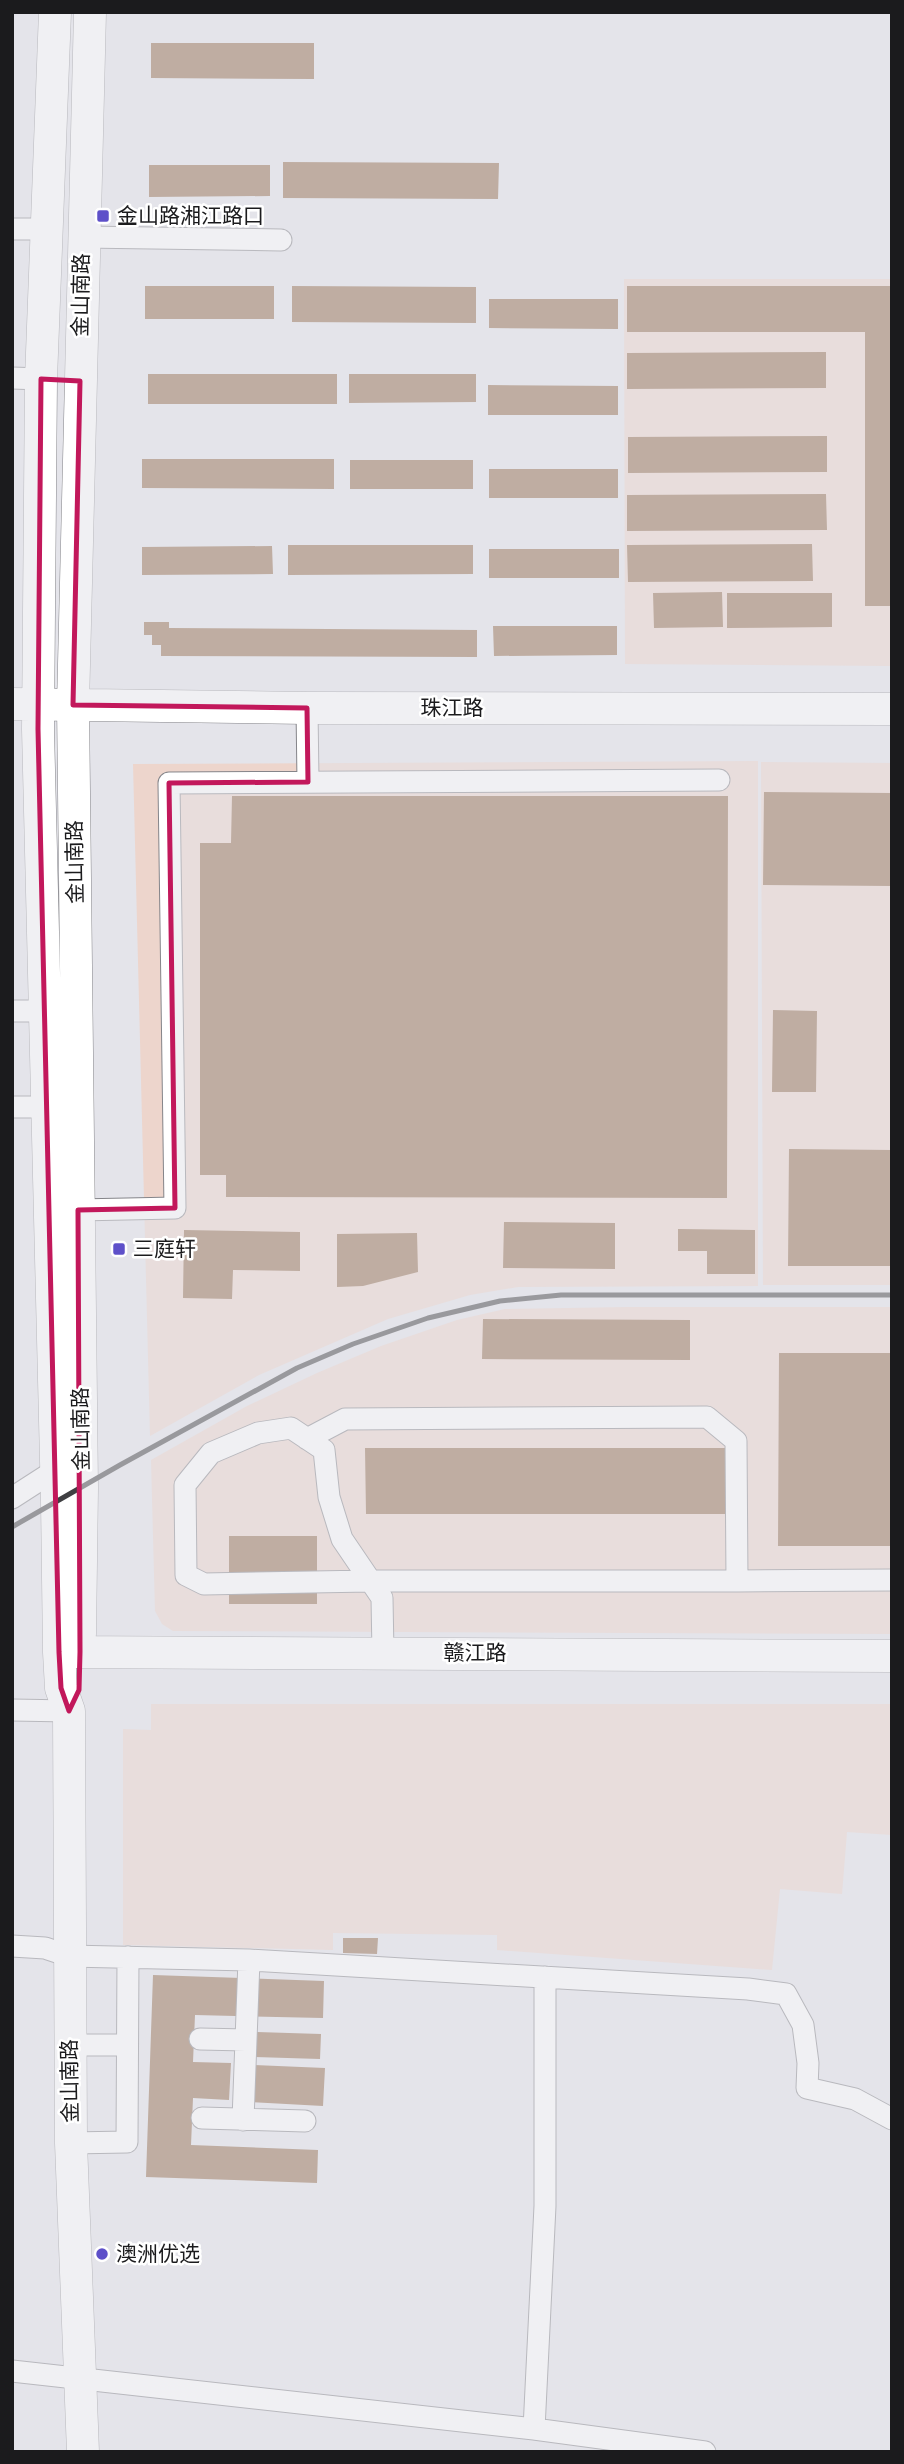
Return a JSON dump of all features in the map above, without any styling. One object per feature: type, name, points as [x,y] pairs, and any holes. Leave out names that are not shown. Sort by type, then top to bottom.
[{"type":"main road","name":"金山南路","points":[[55,12],[47,229],[27,379],[26,705],[45,1011],[57,1469],[69,1652],[79,1690],[69,1710],[69,1956],[71,2143],[83,2452]]},
{"type":"main road","name":"金山南路","points":[[69,1652],[82,1488],[73,705],[90,12]]},
{"type":"main road","points":[[27,379],[80,381]]},
{"type":"main road","name":"珠江路","points":[[26,705],[892,709]]},
{"type":"main road","name":"赣江路","points":[[69,1652],[892,1656]]},
{"type":"street","points":[[12,229],[47,229]]},
{"type":"street","points":[[83,237],[281,240]]},
{"type":"street","points":[[307,708],[308,782]]},
{"type":"street","points":[[78,1210],[175,1208],[169,783],[719,780]]},
{"type":"street","points":[[12,1011],[45,1011]]},
{"type":"street","points":[[12,1107],[48,1107]]},
{"type":"street","points":[[307,1439],[345,1419],[707,1417],[736,1441],[737,1581]]},
{"type":"street","points":[[383,1653],[382,1598],[370,1581],[342,1539],[330,1497],[324,1450],[291,1428],[258,1433],[211,1453],[185,1485],[186,1575],[204,1584],[370,1581],[892,1580]]},
{"type":"street","points":[[12,1499],[57,1469]]},
{"type":"street","points":[[12,1710],[69,1710]]},
{"type":"street","points":[[12,1946],[45,1948],[69,1956],[249,1960],[748,1989],[786,1994],[803,2025],[807,2088],[855,2099],[892,2119]]},
{"type":"street","points":[[71,2143],[127,2142],[128,1957]]},
{"type":"street","points":[[243,2120],[249,1960]]},
{"type":"street","points":[[534,2429],[545,2206],[545,1977]]},
{"type":"street","points":[[200,2039],[246,2040]]},
{"type":"street","points":[[70,2045],[127,2045]]},
{"type":"street","points":[[202,2118],[305,2121]]},
{"type":"street","points":[[12,2371],[534,2429],[705,2452]]},
{"type":"highlighted area","points":[[41,379],[80,381],[73,705],[307,708],[308,782],[169,783],[175,1208],[78,1210],[80,1652],[79,1690],[69,1711],[61,1688],[59,1652],[38,729]]},
{"type":"shaded area","points":[[624,279],[892,279],[891,666],[625,664]]},
{"type":"shaded area","points":[[758,761],[758,1286],[518,1287],[470,1295],[388,1319],[259,1375],[150,1436],[133,764]]},
{"type":"shaded area","points":[[761,762],[892,763],[892,1285],[763,1285]]},
{"type":"shaded area","points":[[892,1307],[892,1634],[173,1631],[162,1624],[155,1611],[151,1460],[247,1406],[317,1373],[381,1346],[457,1320],[505,1309]]},
{"type":"shaded area","points":[[151,1704],[892,1704],[892,1835],[847,1832],[842,1894],[780,1889],[772,1970],[497,1950],[497,1935],[333,1933],[333,1950],[123,1945],[123,1729],[151,1730]]},
{"type":"building","points":[[151,43],[314,43],[314,79],[151,78]]},
{"type":"building","points":[[283,162],[499,163],[498,199],[283,198]]},
{"type":"building","points":[[149,165],[270,165],[270,196],[149,197]]},
{"type":"building","points":[[145,286],[274,286],[274,319],[145,319]]},
{"type":"building","points":[[292,286],[476,287],[476,323],[292,322]]},
{"type":"building","points":[[627,286],[892,286],[892,606],[865,606],[865,332],[627,332]]},
{"type":"building","points":[[489,299],[618,299],[618,329],[489,328]]},
{"type":"building","points":[[826,352],[826,388],[627,389],[627,353]]},
{"type":"building","points":[[148,374],[337,374],[337,404],[148,404]]},
{"type":"building","points":[[349,374],[476,374],[476,402],[349,403]]},
{"type":"building","points":[[488,385],[618,386],[618,415],[488,415]]},
{"type":"building","points":[[827,436],[827,472],[628,473],[628,437]]},
{"type":"building","points":[[142,459],[334,459],[334,489],[142,488]]},
{"type":"building","points":[[350,460],[473,460],[473,489],[350,489]]},
{"type":"building","points":[[489,469],[618,469],[618,498],[489,498]]},
{"type":"building","points":[[826,494],[827,530],[627,531],[627,495]]},
{"type":"building","points":[[812,544],[813,581],[628,582],[627,545]]},
{"type":"building","points":[[288,545],[473,545],[473,574],[288,575]]},
{"type":"building","points":[[272,546],[273,574],[142,575],[142,547]]},
{"type":"building","points":[[489,549],[619,549],[619,578],[489,578]]},
{"type":"building","points":[[722,592],[723,627],[654,628],[653,593]]},
{"type":"building","points":[[727,593],[832,593],[832,627],[727,628]]},
{"type":"building","points":[[144,622],[169,622],[169,628],[477,630],[477,657],[161,656],[161,645],[152,645],[152,635],[144,635]]},
{"type":"building","points":[[493,626],[617,626],[617,655],[494,656]]},
{"type":"building","points":[[764,792],[892,793],[892,886],[763,885]]},
{"type":"building","points":[[232,796],[728,796],[727,1198],[226,1197],[226,1175],[200,1175],[200,843],[231,843]]},
{"type":"building","points":[[773,1010],[817,1011],[816,1092],[772,1092]]},
{"type":"building","points":[[789,1149],[892,1150],[892,1266],[788,1266]]},
{"type":"building","points":[[504,1222],[615,1223],[615,1269],[503,1268]]},
{"type":"building","points":[[678,1229],[755,1230],[755,1274],[707,1274],[707,1251],[678,1251]]},
{"type":"building","points":[[184,1230],[300,1232],[300,1271],[233,1270],[232,1299],[183,1298]]},
{"type":"building","points":[[417,1233],[418,1272],[363,1286],[337,1287],[337,1234]]},
{"type":"building","points":[[483,1319],[690,1320],[690,1360],[482,1359]]},
{"type":"building","points":[[779,1353],[892,1353],[892,1546],[778,1546]]},
{"type":"building","points":[[365,1448],[725,1448],[725,1514],[366,1514]]},
{"type":"building","points":[[229,1536],[317,1536],[317,1604],[229,1604]]},
{"type":"building","points":[[343,1938],[378,1938],[377,1954],[343,1953]]},
{"type":"building","points":[[153,1975],[324,1981],[323,2018],[195,2015],[193,2062],[231,2063],[229,2100],[193,2098],[191,2145],[318,2150],[317,2183],[146,2177]]},
{"type":"building","points":[[257,2032],[321,2034],[320,2059],[255,2057]]},
{"type":"building","points":[[252,2065],[325,2068],[323,2106],[250,2102]]},
{"type":"railway","points":[[12,1527],[297,1368],[353,1344],[428,1318],[500,1301],[561,1295],[892,1295]]},
{"type":"place","name":"金山路湘江路口","points":[[103,216]]},
{"type":"place","name":"三庭轩","points":[[119,1249]]},
{"type":"place","name":"澳洲优选","points":[[102,2254]]}]
